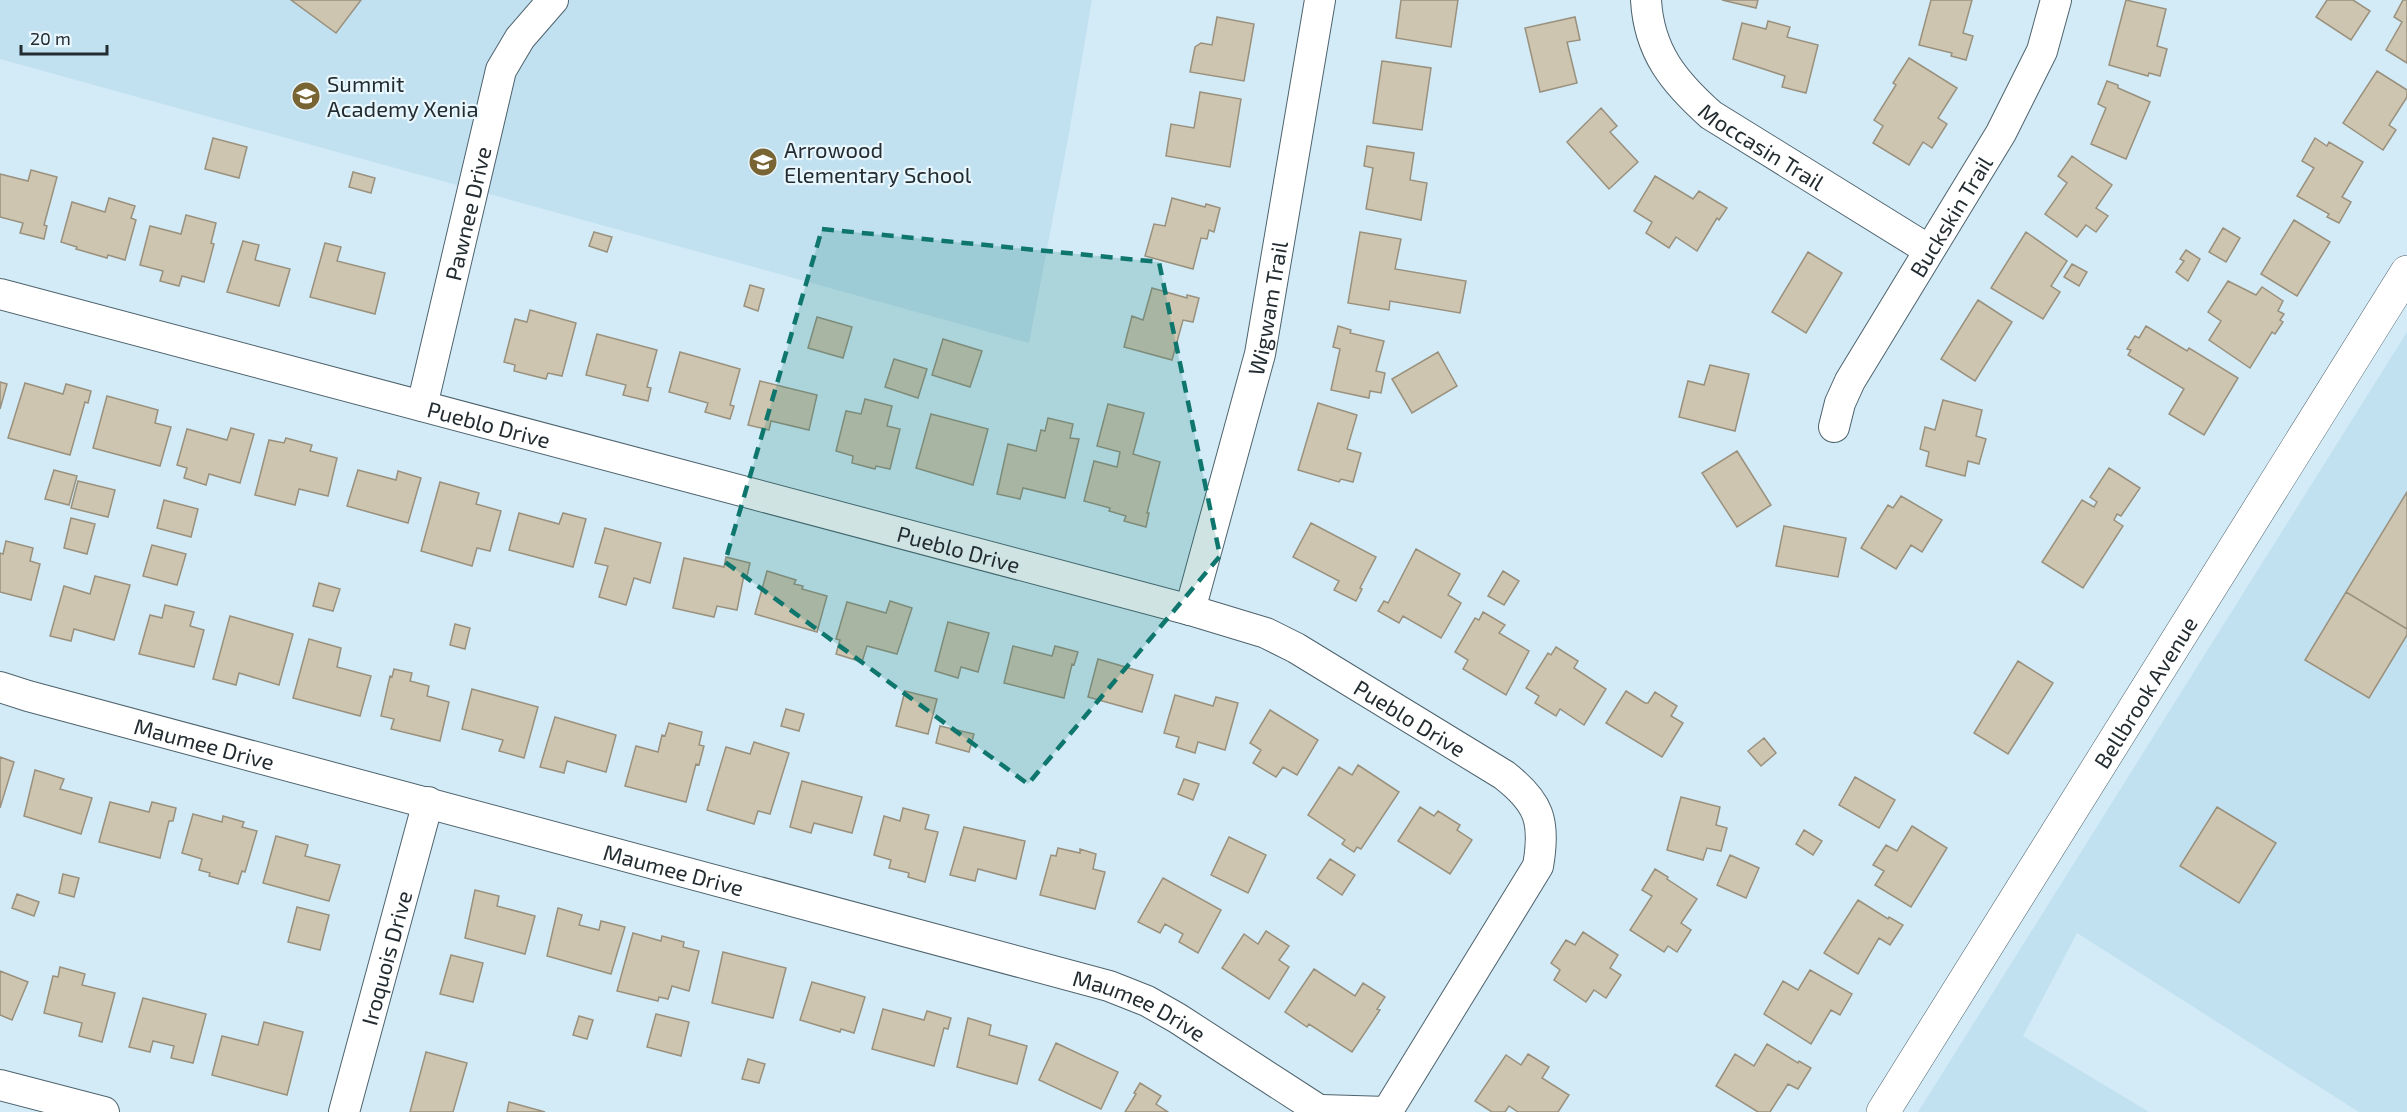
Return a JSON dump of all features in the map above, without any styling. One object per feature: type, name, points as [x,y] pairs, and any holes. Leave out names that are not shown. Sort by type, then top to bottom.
[{"type":"street","name":"Pawnee Drive","points":[[422,406],[501,70],[520,38],[553,0]]},
{"type":"street","name":"Wigwam Trail","points":[[1190,610],[1260,354],[1320,0]]},
{"type":"street","name":"Moccasin Trail","points":[[1646,0],[1653,40],[1666,66],[1681,88],[1711,115],[1929,250]]},
{"type":"street","name":"Buckskin Trail","points":[[1834,428],[1840,403],[1850,381],[2001,133],[2042,51],[2056,0]]},
{"type":"street","name":"Bellbrook Avenue","points":[[1883,1112],[2407,272]]},
{"type":"street","name":"Pueblo Drive","points":[[0,294],[1190,610],[1266,633],[1296,648],[1504,775],[1525,791],[1536,807],[1542,846],[1538,866],[1387,1112]]},
{"type":"street","name":"Maumee Drive","points":[[0,687],[1109,986],[1147,1001],[1177,1018],[1321,1111],[1387,1112]]},
{"type":"street","name":"Iroquois Drive","points":[[344,1112],[428,802]]},
{"type":"street","points":[[0,1085],[104,1112]]},
{"type":"highlighted area","points":[[822,229],[1159,262],[1220,556],[1028,784],[725,562]]},
{"type":"shaded area","name":"Arrowood Elementary School","points":[[0,0],[1092,0],[1029,343],[0,59]]},
{"type":"shaded area","points":[[2407,332],[2407,1112],[2359,1112],[2077,933],[2023,1036],[2149,1112],[1918,1112]]},
{"type":"building","points":[[291,0],[361,0],[336,33]]},
{"type":"building","points":[[1401,0],[1458,0],[1451,47],[1396,38]]},
{"type":"building","points":[[1722,0],[1758,0],[1756,8]]},
{"type":"building","points":[[1931,0],[1972,0],[1963,33],[1973,36],[1966,60],[1951,56],[1952,53],[1919,45]]},
{"type":"building","points":[[2126,0],[2166,9],[2157,46],[2167,49],[2160,76],[2149,73],[2148,76],[2109,65]]},
{"type":"building","points":[[2327,0],[2353,0],[2370,11],[2351,40],[2316,17]]},
{"type":"building","points":[[2403,0],[2407,0],[2407,63],[2386,50],[2402,22],[2394,17]]},
{"type":"building","points":[[1217,17],[1254,24],[1244,81],[1190,72],[1195,47],[1201,43],[1212,45]]},
{"type":"building","points":[[1575,17],[1580,40],[1567,42],[1577,83],[1540,92],[1525,28]]},
{"type":"building","points":[[1768,21],[1790,27],[1787,37],[1818,45],[1806,93],[1782,87],[1785,76],[1733,59],[1742,23],[1766,29]]},
{"type":"building","points":[[1909,58],[1957,88],[1938,118],[1947,124],[1932,148],[1923,142],[1909,165],[1873,143],[1883,126],[1874,120],[1896,85],[1893,83]]},
{"type":"building","points":[[1382,61],[1431,68],[1422,130],[1373,123]]},
{"type":"building","points":[[2377,71],[2407,90],[2407,97],[2389,125],[2396,130],[2383,150],[2343,123]]},
{"type":"building","points":[[2107,81],[2150,102],[2126,159],[2091,144],[2106,108],[2098,104]]},
{"type":"building","points":[[1200,92],[1241,99],[1230,167],[1166,156],[1171,124],[1194,128]]},
{"type":"building","points":[[1601,108],[1617,126],[1610,132],[1638,162],[1609,189],[1567,142]]},
{"type":"building","points":[[213,138],[247,147],[239,178],[205,169]]},
{"type":"building","points":[[2315,138],[2327,146],[2329,142],[2363,162],[2342,197],[2351,202],[2339,223],[2327,217],[2329,214],[2297,196],[2314,168],[2302,161]]},
{"type":"building","points":[[1367,146],[1414,153],[1410,180],[1427,183],[1421,220],[1366,209],[1373,168],[1364,166]]},
{"type":"building","points":[[2072,156],[2112,185],[2096,208],[2108,216],[2096,232],[2086,225],[2077,237],[2045,214],[2067,183],[2058,176]]},
{"type":"building","points":[[31,170],[57,177],[44,225],[47,226],[44,239],[20,233],[23,223],[0,217],[0,174],[28,181]]},
{"type":"building","points":[[353,172],[375,178],[371,193],[349,187]]},
{"type":"building","points":[[1655,176],[1693,199],[1699,191],[1727,208],[1719,220],[1717,218],[1697,251],[1676,237],[1669,248],[1646,233],[1652,222],[1634,211]]},
{"type":"building","points":[[109,198],[135,206],[131,218],[136,220],[125,260],[108,255],[107,258],[61,242],[72,202],[105,212]]},
{"type":"building","points":[[1172,198],[1205,207],[1206,204],[1220,208],[1214,232],[1209,230],[1207,239],[1201,238],[1193,269],[1145,256],[1154,224],[1165,226]]},
{"type":"building","points":[[186,215],[216,223],[211,243],[214,244],[204,282],[182,276],[179,286],[160,281],[163,271],[140,265],[150,226],[181,234]]},
{"type":"building","points":[[2294,220],[2330,242],[2297,296],[2261,274]]},
{"type":"building","points":[[2223,228],[2240,238],[2226,262],[2209,252]]},
{"type":"building","points":[[594,232],[612,237],[607,252],[589,246]]},
{"type":"building","points":[[1360,232],[1401,239],[1395,269],[1466,281],[1460,313],[1390,301],[1389,310],[1348,303]]},
{"type":"building","points":[[2026,232],[2067,261],[2051,286],[2060,292],[2043,319],[1991,288]]},
{"type":"building","points":[[243,241],[259,245],[255,260],[290,269],[279,306],[227,292]]},
{"type":"building","points":[[325,243],[341,247],[337,261],[385,273],[375,314],[310,297]]},
{"type":"building","points":[[2186,250],[2200,259],[2188,281],[2176,272],[2184,261],[2180,259]]},
{"type":"building","points":[[1808,252],[1842,273],[1806,333],[1772,312]]},
{"type":"building","points":[[2072,264],[2087,272],[2079,286],[2064,277]]},
{"type":"building","points":[[2228,281],[2256,295],[2262,287],[2283,301],[2278,311],[2284,314],[2280,320],[2283,322],[2275,334],[2272,332],[2250,368],[2209,340],[2221,321],[2208,312]]},
{"type":"building","points":[[750,285],[764,289],[758,311],[744,306]]},
{"type":"building","points":[[1152,288],[1187,298],[1187,295],[1199,298],[1193,322],[1183,320],[1172,360],[1124,347],[1132,316],[1143,320]]},
{"type":"building","points":[[1978,300],[2012,322],[1975,381],[1941,359]]},
{"type":"building","points":[[530,310],[576,323],[562,376],[548,373],[546,379],[514,371],[515,365],[504,362],[515,319],[527,322]]},
{"type":"building","points":[[817,317],[852,327],[843,358],[808,348]]},
{"type":"building","points":[[1338,326],[1351,330],[1350,333],[1384,341],[1376,371],[1385,373],[1381,393],[1370,391],[1369,398],[1331,390],[1340,349],[1333,347]]},
{"type":"building","points":[[2146,326],[2187,351],[2189,348],[2238,378],[2204,435],[2169,414],[2184,389],[2128,355],[2131,350],[2127,349],[2135,336],[2139,338]]},
{"type":"building","points":[[597,334],[657,350],[647,387],[651,388],[648,401],[623,395],[626,385],[586,375]]},
{"type":"building","points":[[943,339],[982,351],[970,387],[932,375]]},
{"type":"building","points":[[680,352],[740,369],[730,405],[734,406],[730,419],[705,412],[708,403],[669,392]]},
{"type":"building","points":[[1438,352],[1457,386],[1412,413],[1392,379]]},
{"type":"building","points":[[894,359],[927,369],[918,398],[885,387]]},
{"type":"building","points":[[1710,365],[1749,374],[1735,431],[1679,417],[1688,381],[1704,385]]},
{"type":"building","points":[[760,381],[817,395],[809,430],[771,421],[769,430],[748,425]]},
{"type":"building","points":[[0,382],[7,384],[0,409]]},
{"type":"building","points":[[25,383],[63,394],[66,384],[91,391],[88,403],[85,402],[70,455],[8,438]]},
{"type":"building","points":[[107,396],[158,410],[155,423],[171,427],[160,466],[93,448]]},
{"type":"building","points":[[865,399],[892,406],[887,426],[900,429],[890,469],[876,466],[875,469],[852,463],[853,456],[836,451],[846,411],[861,414]]},
{"type":"building","points":[[1943,400],[1982,410],[1976,436],[1986,439],[1979,464],[1968,461],[1965,476],[1926,466],[1929,452],[1920,449],[1925,427],[1935,430]]},
{"type":"building","points":[[1318,403],[1357,415],[1347,449],[1361,453],[1353,482],[1341,479],[1339,482],[1298,470]]},
{"type":"building","points":[[1108,404],[1144,413],[1133,454],[1160,462],[1147,513],[1149,513],[1146,527],[1124,521],[1126,516],[1109,511],[1110,508],[1084,501],[1094,461],[1117,467],[1120,452],[1097,446]]},
{"type":"building","points":[[931,414],[988,429],[973,485],[916,468]]},
{"type":"building","points":[[1048,418],[1073,424],[1070,438],[1079,439],[1065,498],[1023,488],[1020,499],[997,494],[1008,444],[1036,451],[1041,430],[1045,431]]},
{"type":"building","points":[[231,428],[254,434],[240,483],[209,474],[206,485],[184,478],[187,468],[177,465],[187,429],[227,440]]},
{"type":"building","points":[[286,438],[312,445],[310,451],[337,458],[328,496],[299,489],[295,505],[255,495],[269,440],[284,443]]},
{"type":"building","points":[[1737,451],[1771,505],[1737,527],[1702,473]]},
{"type":"building","points":[[2109,468],[2140,488],[2121,516],[2117,514],[2114,520],[2123,526],[2083,588],[2042,562],[2082,500],[2094,507],[2097,502],[2090,497]]},
{"type":"building","points":[[54,470],[77,476],[69,505],[45,499]]},
{"type":"building","points":[[358,470],[396,480],[398,471],[421,478],[408,523],[347,506]]},
{"type":"building","points":[[78,481],[115,490],[108,517],[71,508]]},
{"type":"building","points":[[440,482],[479,493],[476,504],[501,511],[490,551],[477,548],[472,566],[421,551]]},
{"type":"building","points":[[2407,492],[2407,629],[2346,592]]},
{"type":"building","points":[[1901,496],[1942,520],[1922,552],[1911,545],[1896,569],[1861,548],[1888,505],[1893,508]]},
{"type":"building","points":[[164,500],[198,509],[191,537],[157,528]]},
{"type":"building","points":[[519,513],[559,524],[563,513],[586,519],[573,567],[509,550]]},
{"type":"building","points":[[71,518],[95,524],[87,554],[64,548]]},
{"type":"building","points":[[1311,523],[1376,557],[1356,601],[1334,590],[1339,581],[1293,557]]},
{"type":"building","points":[[1784,526],[1846,538],[1838,577],[1776,566]]},
{"type":"building","points":[[605,528],[661,543],[650,583],[634,578],[626,605],[599,597],[608,566],[595,563]]},
{"type":"building","points":[[6,541],[33,548],[30,561],[40,564],[31,600],[0,592],[0,553],[3,554]]},
{"type":"building","points":[[152,545],[186,554],[177,585],[143,576]]},
{"type":"building","points":[[1416,549],[1460,574],[1448,595],[1461,603],[1441,638],[1403,616],[1399,623],[1378,611],[1384,601],[1388,603]]},
{"type":"building","points":[[726,557],[750,563],[747,576],[744,575],[737,610],[717,606],[714,617],[673,608],[684,558],[724,567]]},
{"type":"building","points":[[767,571],[796,580],[794,584],[803,586],[802,589],[827,596],[817,632],[755,614]]},
{"type":"building","points":[[1503,571],[1519,581],[1504,605],[1488,596]]},
{"type":"building","points":[[95,576],[130,585],[114,640],[74,629],[71,641],[50,636],[64,586],[90,594]]},
{"type":"building","points":[[319,583],[340,589],[333,611],[313,606]]},
{"type":"building","points":[[2346,592],[2407,629],[2407,635],[2369,698],[2305,660]]},
{"type":"building","points":[[890,601],[912,608],[897,654],[867,646],[862,662],[836,654],[840,640],[836,639],[847,602],[886,613]]},
{"type":"building","points":[[165,605],[194,612],[190,626],[204,630],[194,667],[139,654],[150,615],[162,618]]},
{"type":"building","points":[[1483,612],[1505,625],[1499,633],[1529,651],[1506,695],[1463,669],[1468,660],[1455,652],[1475,618],[1479,620]]},
{"type":"building","points":[[230,616],[293,634],[279,685],[239,673],[236,685],[213,679]]},
{"type":"building","points":[[948,622],[989,633],[978,672],[961,667],[958,678],[935,671]]},
{"type":"building","points":[[455,624],[470,628],[465,649],[450,645]]},
{"type":"building","points":[[309,639],[341,648],[337,667],[371,676],[360,716],[293,698]]},
{"type":"building","points":[[1013,646],[1052,656],[1055,646],[1078,652],[1074,665],[1072,664],[1064,698],[1004,683]]},
{"type":"building","points":[[1556,647],[1578,661],[1574,668],[1606,689],[1584,725],[1560,709],[1556,716],[1535,703],[1539,696],[1526,688],[1548,653],[1551,655]]},
{"type":"building","points":[[1098,659],[1153,675],[1142,712],[1088,697]]},
{"type":"building","points":[[2018,661],[2053,683],[2008,754],[1974,733]]},
{"type":"building","points":[[394,669],[412,673],[410,681],[429,686],[427,696],[449,702],[440,741],[391,729],[394,719],[381,716],[390,676],[392,677]]},
{"type":"building","points":[[472,689],[538,707],[524,758],[499,751],[503,740],[462,729]]},
{"type":"building","points":[[905,691],[937,699],[928,734],[896,726]]},
{"type":"building","points":[[1626,691],[1645,703],[1648,703],[1655,692],[1677,706],[1671,716],[1683,723],[1662,757],[1606,723]]},
{"type":"building","points":[[1175,695],[1213,706],[1216,697],[1238,703],[1225,750],[1198,742],[1195,753],[1176,747],[1179,737],[1164,733]]},
{"type":"building","points":[[786,709],[804,714],[799,731],[781,726]]},
{"type":"building","points":[[1270,710],[1318,740],[1297,775],[1283,767],[1276,777],[1253,763],[1261,750],[1250,743]]},
{"type":"building","points":[[555,717],[616,735],[606,772],[567,761],[564,773],[540,767]]},
{"type":"building","points":[[669,723],[702,732],[699,745],[704,746],[699,765],[696,764],[686,802],[625,786],[636,746],[658,752],[662,735],[665,736]]},
{"type":"building","points":[[940,726],[974,734],[969,752],[936,743]]},
{"type":"building","points":[[1764,738],[1776,753],[1761,766],[1748,751]]},
{"type":"building","points":[[754,742],[789,753],[770,814],[758,811],[754,824],[707,810],[726,747],[750,754]]},
{"type":"building","points":[[0,757],[14,762],[0,808]]},
{"type":"building","points":[[1358,765],[1399,792],[1361,849],[1357,847],[1354,852],[1342,844],[1345,840],[1308,815],[1339,767],[1352,775]]},
{"type":"building","points":[[35,770],[64,779],[60,789],[92,798],[81,834],[24,816]]},
{"type":"building","points":[[1855,777],[1895,800],[1879,828],[1839,805]]},
{"type":"building","points":[[1184,779],[1199,784],[1193,800],[1178,794]]},
{"type":"building","points":[[802,781],[862,797],[852,833],[814,823],[811,833],[790,827]]},
{"type":"building","points":[[1681,797],[1720,807],[1716,825],[1727,828],[1721,851],[1707,848],[1703,860],[1667,850]]},
{"type":"building","points":[[110,802],[149,812],[152,802],[176,808],[173,821],[169,821],[160,858],[99,842]]},
{"type":"building","points":[[1420,807],[1434,816],[1438,811],[1460,825],[1457,830],[1472,840],[1450,874],[1398,841]]},
{"type":"building","points":[[2217,807],[2276,843],[2239,903],[2180,866]]},
{"type":"building","points":[[903,808],[929,815],[925,829],[938,832],[925,882],[908,877],[909,873],[889,868],[891,860],[874,855],[884,816],[900,821]]},
{"type":"building","points":[[193,814],[222,822],[223,816],[244,822],[242,827],[257,831],[245,872],[242,871],[238,884],[209,876],[210,873],[199,870],[202,859],[182,853]]},
{"type":"building","points":[[1912,826],[1947,848],[1911,907],[1875,885],[1884,871],[1873,865],[1886,845],[1897,851]]},
{"type":"building","points":[[964,827],[1025,841],[1016,879],[978,869],[975,881],[950,875]]},
{"type":"building","points":[[1804,830],[1822,841],[1813,855],[1796,844]]},
{"type":"building","points":[[276,836],[308,845],[305,856],[340,865],[329,901],[263,883]]},
{"type":"building","points":[[1229,837],[1266,855],[1248,893],[1211,875]]},
{"type":"building","points":[[1058,848],[1080,853],[1080,849],[1096,854],[1093,869],[1105,872],[1095,909],[1040,895],[1051,855],[1056,856]]},
{"type":"building","points":[[1730,855],[1759,868],[1746,898],[1717,885]]},
{"type":"building","points":[[1330,859],[1355,875],[1342,895],[1317,878]]},
{"type":"building","points":[[1655,869],[1697,899],[1681,923],[1691,930],[1677,952],[1668,946],[1664,952],[1630,930],[1652,896],[1642,890]]},
{"type":"building","points":[[63,874],[79,878],[74,897],[59,893]]},
{"type":"building","points":[[1163,878],[1221,910],[1198,953],[1179,942],[1183,934],[1165,924],[1160,933],[1138,922]]},
{"type":"building","points":[[475,890],[499,896],[497,906],[535,916],[525,954],[465,938]]},
{"type":"building","points":[[17,894],[39,902],[34,916],[12,908]]},
{"type":"building","points":[[1858,900],[1888,919],[1889,917],[1903,925],[1890,945],[1879,938],[1858,974],[1824,953]]},
{"type":"building","points":[[297,907],[329,915],[320,950],[288,942]]},
{"type":"building","points":[[558,908],[582,915],[579,925],[599,930],[601,921],[625,927],[611,974],[547,956]]},
{"type":"building","points":[[1266,931],[1289,946],[1279,960],[1289,967],[1269,999],[1222,968],[1244,934],[1258,944]]},
{"type":"building","points":[[1583,932],[1618,955],[1610,968],[1621,975],[1606,998],[1594,990],[1586,1002],[1554,980],[1560,970],[1551,963],[1566,940],[1575,945]]},
{"type":"building","points":[[633,933],[661,941],[662,936],[684,942],[683,947],[699,951],[689,991],[672,986],[668,999],[659,997],[658,1001],[617,991]]},
{"type":"building","points":[[723,952],[786,968],[773,1018],[712,1003]]},
{"type":"building","points":[[451,955],[483,963],[473,1002],[440,994]]},
{"type":"building","points":[[60,967],[85,974],[82,985],[115,993],[102,1042],[79,1036],[82,1023],[44,1013],[53,976],[58,977]]},
{"type":"building","points":[[1314,969],[1355,996],[1363,983],[1385,997],[1377,1009],[1380,1010],[1352,1052],[1309,1024],[1307,1027],[1285,1012]]},
{"type":"building","points":[[1810,970],[1852,994],[1840,1015],[1831,1010],[1811,1044],[1764,1014],[1783,981],[1798,990]]},
{"type":"building","points":[[0,971],[28,982],[12,1020],[0,1015]]},
{"type":"building","points":[[812,982],[865,997],[854,1033],[841,1029],[840,1032],[800,1020]]},
{"type":"building","points":[[143,998],[206,1014],[193,1063],[171,1058],[174,1046],[153,1041],[150,1052],[129,1047]]},
{"type":"building","points":[[883,1009],[924,1020],[927,1011],[951,1018],[948,1029],[944,1028],[934,1066],[872,1049]]},
{"type":"building","points":[[656,1014],[689,1022],[681,1056],[647,1047]]},
{"type":"building","points":[[579,1016],[593,1020],[587,1039],[573,1035]]},
{"type":"building","points":[[968,1018],[991,1025],[989,1035],[1027,1046],[1017,1084],[957,1067]]},
{"type":"building","points":[[264,1022],[303,1032],[287,1095],[212,1075],[222,1036],[258,1045]]},
{"type":"building","points":[[1056,1043],[1118,1072],[1101,1109],[1039,1080]]},
{"type":"building","points":[[1767,1044],[1798,1063],[1799,1061],[1811,1068],[1798,1089],[1788,1084],[1770,1112],[1758,1112],[1716,1086],[1735,1054],[1754,1066]]},
{"type":"building","points":[[426,1052],[467,1063],[453,1112],[410,1112]]},
{"type":"building","points":[[1528,1054],[1549,1067],[1542,1078],[1569,1095],[1558,1112],[1518,1112],[1509,1106],[1505,1112],[1492,1112],[1475,1101],[1506,1055],[1521,1065]]},
{"type":"building","points":[[748,1059],[765,1064],[759,1083],[742,1079]]},
{"type":"building","points":[[1140,1083],[1161,1096],[1156,1104],[1168,1112],[1125,1112]]},
{"type":"building","points":[[509,1102],[545,1112],[507,1112]]},
{"type":"place","name":"Summit Academy Xenia","points":[[306,96]]},
{"type":"place","name":"Arrowood Elementary School","points":[[763,162]]}]
